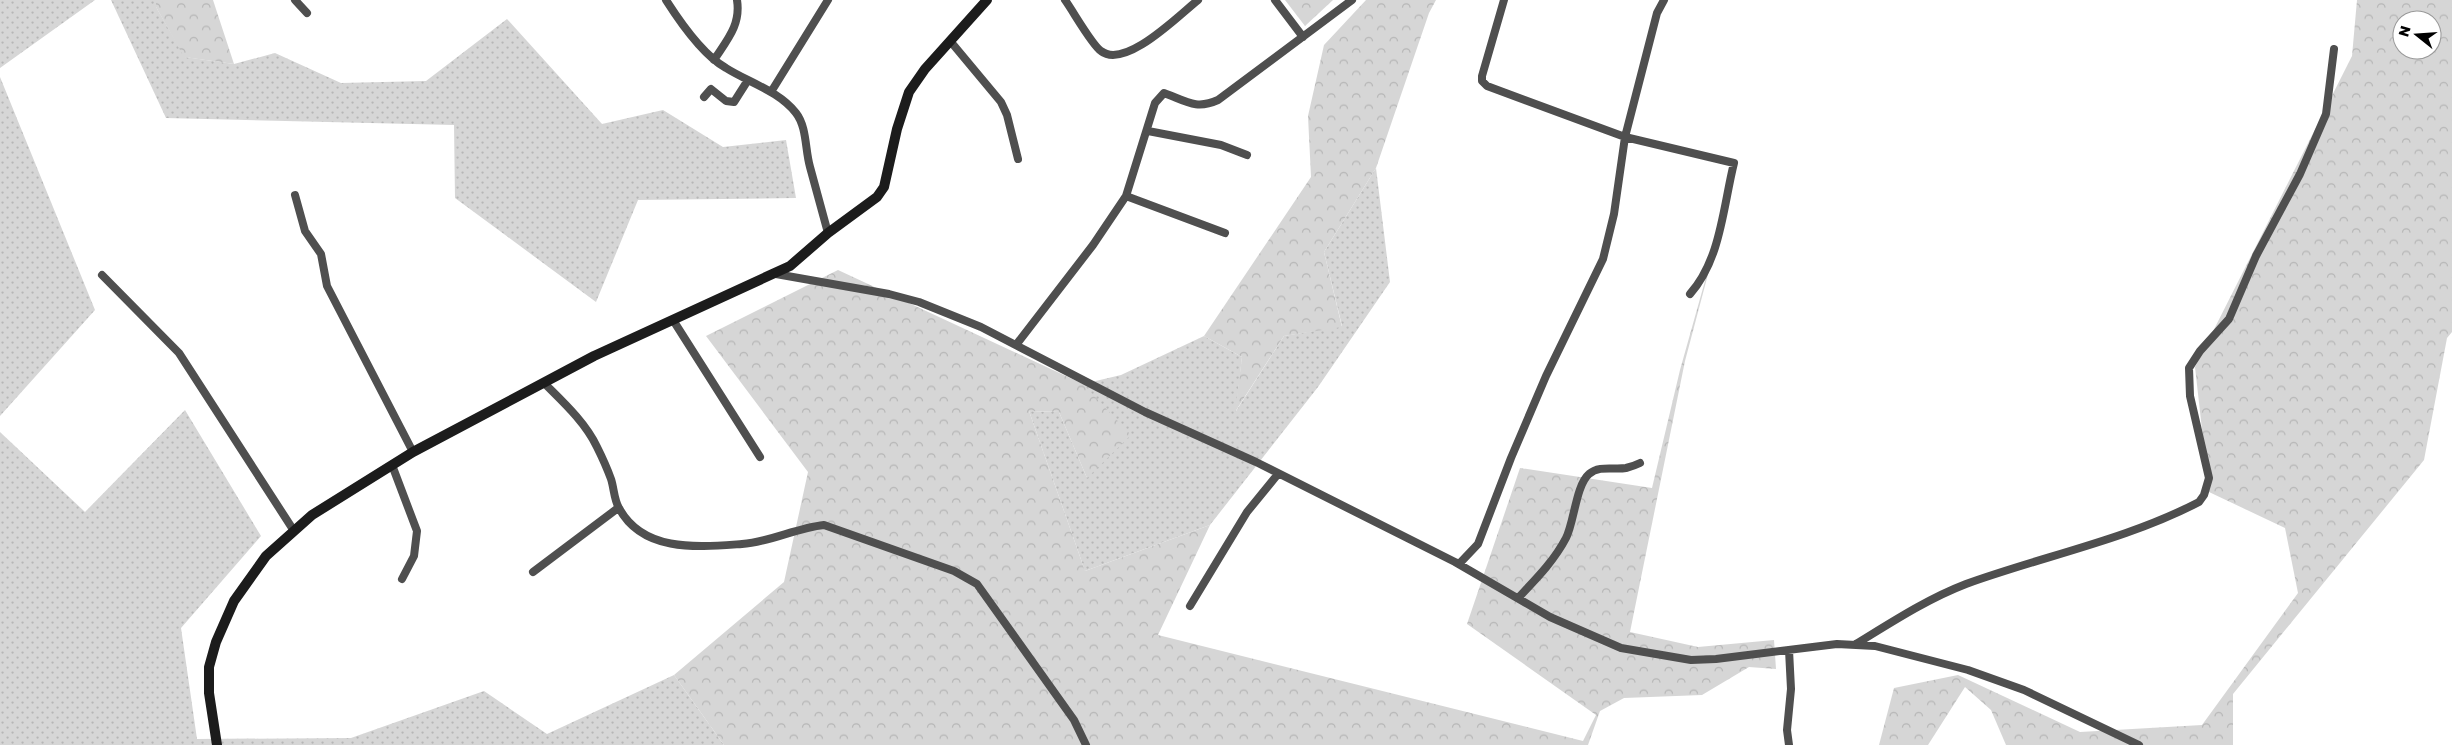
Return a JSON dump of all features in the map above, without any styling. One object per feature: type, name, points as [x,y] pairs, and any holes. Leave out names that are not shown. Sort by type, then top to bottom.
[{"type":"street","points":[[295,0],[306,13]]},
{"type":"street","points":[[666,0],[714,60],[771,92],[796,112],[801,122],[810,166],[828,233]]},
{"type":"street","points":[[714,60],[737,24],[737,0]]},
{"type":"street","points":[[771,92],[828,0]]},
{"type":"street","points":[[217,745],[209,693],[209,667],[216,642],[234,601],[266,556],[312,515],[413,452],[594,356],[790,266],[828,233],[878,197],[884,187],[897,129],[909,92],[925,69],[952,42],[986,0]]},
{"type":"street","points":[[1067,1],[1101,51],[1114,56],[1130,52],[1198,0]]},
{"type":"street","points":[[1276,0],[1303,37]]},
{"type":"street","points":[[1016,346],[1094,245],[1126,196],[1129,180],[1148,132],[1155,103],[1159,96],[1164,93],[1194,106],[1205,106],[1218,100],[1352,0]]},
{"type":"street","points":[[1504,0],[1482,76],[1482,81],[1488,86],[1542,108],[1625,137],[1734,163],[1712,259],[1701,281],[1690,294]]},
{"type":"street","points":[[1459,564],[1478,544],[1511,458],[1546,376],[1603,258],[1614,214],[1625,137],[1657,13],[1664,0]]},
{"type":"street","points":[[952,42],[1001,102],[1007,115],[1018,160]]},
{"type":"street","points":[[1856,644],[1922,604],[1965,585],[2115,536],[2199,502],[2206,490],[2209,478],[2190,396],[2189,368],[2200,351],[2229,319],[2256,256],[2300,174],[2326,114],[2334,49]]},
{"type":"street","points":[[704,97],[711,89],[726,101],[734,102],[748,80]]},
{"type":"street","points":[[1148,132],[1221,145],[1247,155]]},
{"type":"street","points":[[295,195],[305,231],[321,254],[327,286],[413,452]]},
{"type":"street","points":[[1126,196],[1225,233]]},
{"type":"street","points":[[776,274],[890,294],[918,302],[981,327],[1145,412],[1256,462],[1459,564],[1596,639],[1638,652],[1691,660],[1856,644],[1902,652],[1996,680],[2056,704],[2139,745]]},
{"type":"street","points":[[102,275],[179,353],[294,531]]},
{"type":"street","points":[[673,320],[760,457]]},
{"type":"street","points":[[544,382],[585,427],[597,446],[610,477],[618,508],[635,529],[649,538],[664,544],[743,544],[805,527],[824,525],[954,570],[977,584],[1074,720],[1086,745]]},
{"type":"street","points":[[1518,598],[1549,565],[1562,546],[1567,536],[1584,481],[1589,473],[1609,467],[1625,468],[1640,463]]},
{"type":"street","points":[[392,465],[417,531],[414,556],[402,579]]},
{"type":"street","points":[[1190,606],[1247,512],[1278,474]]},
{"type":"street","points":[[533,572],[618,508]]},
{"type":"street","points":[[1789,650],[1791,689],[1787,730],[1789,745]]},
{"type":"green space","points":[[0,0],[95,0],[0,68]]},
{"type":"green space","points":[[111,0],[156,0],[156,7],[185,57],[234,64],[275,53],[341,83],[426,81],[507,19],[602,124],[663,110],[723,147],[786,140],[796,198],[638,200],[596,302],[455,198],[454,125],[166,118]]},
{"type":"green space","points":[[156,0],[213,0],[234,64],[184,57],[156,7]]},
{"type":"green space","points":[[1285,0],[1333,0],[1305,26]]},
{"type":"green space","points":[[1366,0],[1436,0],[1429,13],[1376,168],[1324,252],[1342,327],[1284,336],[1235,412],[1242,357],[1204,336],[1311,177],[1308,116],[1324,45]]},
{"type":"green space","points":[[2357,0],[2452,0],[2452,332],[2447,338],[2424,460],[2233,694],[2233,745],[2006,745],[1991,710],[1965,687],[1928,745],[1879,745],[1894,688],[1958,675],[2080,732],[2202,725],[2298,593],[2285,528],[2209,492],[2195,367],[2352,56]]},
{"type":"green space","points":[[0,77],[95,310],[0,416]]},
{"type":"green space","points":[[1376,168],[1390,282],[1318,387],[1210,525],[1085,571],[1029,411],[1059,412],[1087,478],[1083,384],[1121,375],[1204,336],[1242,357],[1236,411],[1284,336],[1342,326],[1324,252]]},
{"type":"green space","points":[[1728,199],[1685,361],[1630,632],[1698,647],[1774,640],[1776,669],[1749,667],[1702,695],[1624,698],[1600,711],[1588,745],[724,745],[674,675],[784,582],[808,472],[706,336],[838,270],[1083,384],[1131,435],[1087,478],[1059,412],[1029,411],[1085,571],[1210,525],[1158,635],[1583,741],[1596,715],[1467,624],[1520,468],[1652,488],[1680,370]]},
{"type":"green space","points":[[185,410],[261,536],[181,628],[197,739],[351,738],[484,691],[547,734],[674,675],[724,745],[0,745],[0,432],[85,512]]}]
